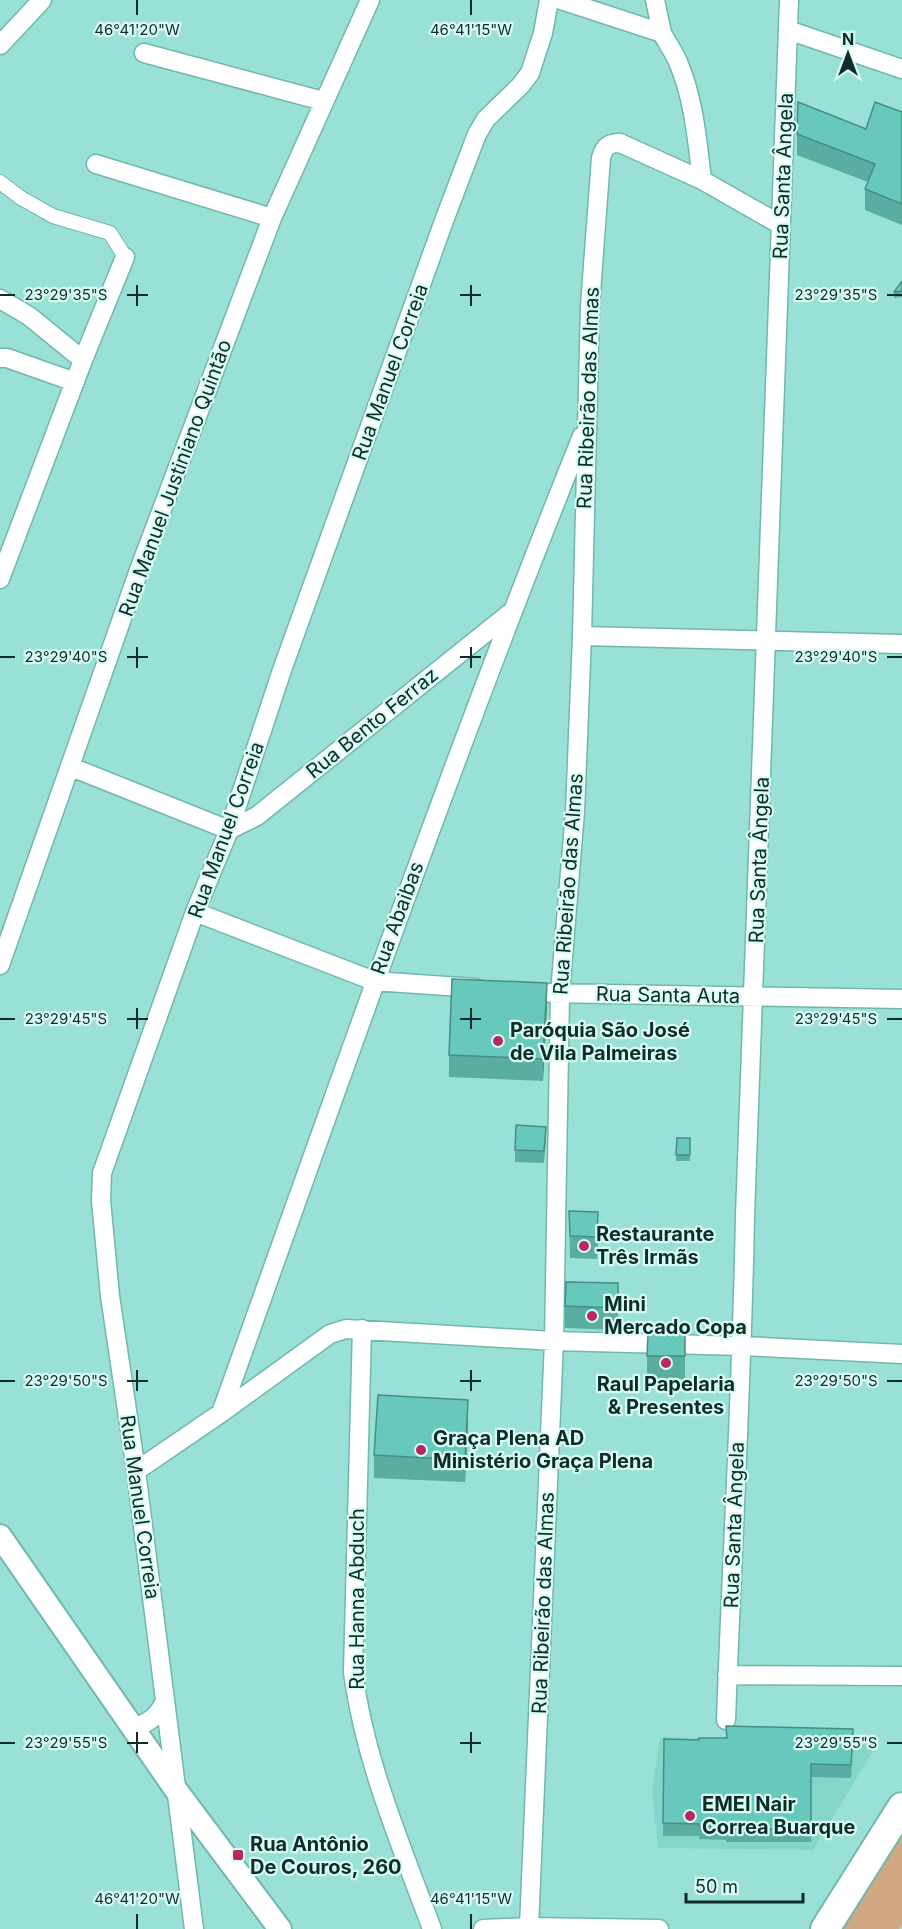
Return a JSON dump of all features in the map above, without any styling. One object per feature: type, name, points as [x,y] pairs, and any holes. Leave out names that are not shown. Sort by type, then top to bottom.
[{"type":"main road","points":[[825,1929],[902,1807]]},
{"type":"main road","points":[[839,1929],[847,1915],[849,1891]]},
{"type":"street","points":[[0,45],[42,0]]},
{"type":"street","name":"Rua Manuel Justiniano Quintão","points":[[0,965],[139,570],[272,218],[370,0]]},
{"type":"street","name":"Rua Manuel Correia","points":[[194,1929],[136,1471],[110,1296],[102,1173],[195,912],[229,830],[282,670],[477,134],[486,119],[530,73],[543,33],[549,0]]},
{"type":"street","points":[[561,0],[662,33]]},
{"type":"street","points":[[655,0],[662,33],[677,60],[686,83],[693,110],[702,180]]},
{"type":"street","name":"Rua Santa Ângela","points":[[726,1720],[742,1346],[789,0]]},
{"type":"street","points":[[788,30],[902,69]]},
{"type":"street","points":[[144,53],[323,101]]},
{"type":"street","name":"Rua Ribeirão das Almas","points":[[530,1927],[554,1341],[560,993],[575,812],[590,306],[603,151],[612,143],[620,143],[702,180],[781,225]]},
{"type":"street","points":[[96,164],[272,218]]},
{"type":"street","points":[[0,182],[21,198],[53,216],[110,233],[125,257],[83,360],[0,579]]},
{"type":"street","points":[[0,299],[29,316],[83,360]]},
{"type":"street","points":[[0,358],[7,358],[75,382]]},
{"type":"street","name":"Rua Abaibas","points":[[221,1413],[374,981],[512,612],[586,426]]},
{"type":"street","name":"Rua Bento Ferraz","points":[[229,830],[257,816],[512,612]]},
{"type":"street","points":[[582,636],[902,644]]},
{"type":"street","points":[[71,767],[229,830]]},
{"type":"street","points":[[195,912],[374,981],[491,989]]},
{"type":"street","name":"Rua Santa Auta","points":[[537,992],[902,999]]},
{"type":"street","points":[[136,1471],[330,1334],[346,1329],[554,1341],[742,1346],[902,1354]]},
{"type":"street","name":"Rua Hanna Abduch","points":[[362,1329],[353,1672],[358,1709],[378,1781],[432,1929]]},
{"type":"street","points":[[0,1536],[176,1790],[280,1929]]},
{"type":"street","points":[[728,1675],[902,1676]]},
{"type":"street","points":[[133,1728],[152,1720],[160,1712],[165,1701]]},
{"type":"street","points":[[483,1929],[530,1927],[659,1929]]},
{"type":"shaded area","points":[[660,1737],[878,1743],[813,1850],[658,1848],[652,1791]]},
{"type":"shaded area","points":[[902,1834],[902,1925],[899,1929],[843,1929],[851,1913]]},
{"type":"building","points":[[798,102],[866,129],[875,102],[902,112],[902,204],[865,189],[875,164],[797,134]]},
{"type":"building","points":[[902,281],[902,291],[894,292]]},
{"type":"building","name":"Paróquia São José de Vila Palmeiras","points":[[452,979],[547,983],[543,1059],[449,1055]]},
{"type":"building","points":[[516,1125],[546,1127],[544,1151],[515,1150]]},
{"type":"building","points":[[677,1138],[690,1138],[690,1155],[676,1155]]},
{"type":"building","points":[[569,1211],[598,1212],[597,1237],[570,1236]]},
{"type":"building","points":[[566,1282],[618,1283],[618,1308],[565,1306]]},
{"type":"building","points":[[648,1333],[685,1334],[685,1356],[647,1356]]},
{"type":"building","name":"Graça Plena AD Ministério Graça Plena","points":[[378,1395],[468,1400],[465,1460],[374,1455]]},
{"type":"building","points":[[726,1726],[853,1729],[851,1765],[811,1764],[811,1829],[726,1829],[726,1827],[699,1826],[699,1824],[663,1823],[664,1739],[727,1738]]},
{"type":"place","name":"Paróquia São José de Vila Palmeiras","points":[[498,1041]]},
{"type":"place","name":"Restaurante Três Irmãs","points":[[584,1246]]},
{"type":"place","name":"Mini Mercado Copa","points":[[592,1316]]},
{"type":"place","name":"Raul Papelaria & Presentes","points":[[666,1363]]},
{"type":"place","name":"Graça Plena AD Ministério Graça Plena","points":[[421,1450]]},
{"type":"place","name":"EMEI Nair Correa Buarque","points":[[690,1816]]},
{"type":"place","name":"Rua Antônio De Couros, 260","points":[[238,1855]]}]
